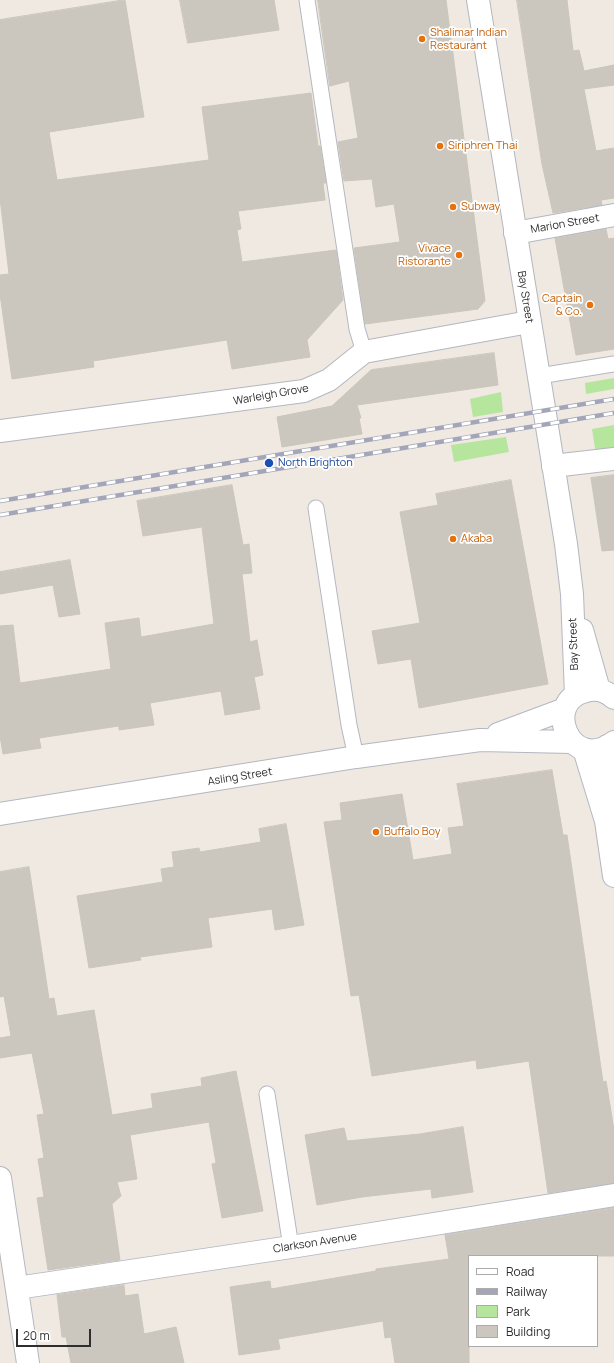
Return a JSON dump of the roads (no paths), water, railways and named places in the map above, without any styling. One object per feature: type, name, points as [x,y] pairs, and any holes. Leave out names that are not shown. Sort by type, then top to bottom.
[{"type":"street","name":"Bay Street","points":[[478,0],[566,544],[572,594],[570,702],[563,718],[564,727],[578,745]]},
{"type":"street","name":"Marion Street","points":[[515,233],[614,215]]},
{"type":"street","name":"Warleigh Grove","points":[[0,431],[304,391],[329,380],[364,352],[530,322]]},
{"type":"street","points":[[553,466],[614,459]]},
{"type":"street","name":"Bay Street","points":[[572,594],[607,694]]},
{"type":"street","name":"Asling Street","points":[[480,740],[570,702],[591,690],[607,694]]},
{"type":"street","name":"Asling Street","points":[[0,814],[480,740],[578,745],[600,750],[611,744]]},
{"type":"street","points":[[606,821],[611,744]]},
{"type":"street","points":[[578,745],[606,821],[614,876]]},
{"type":"street","points":[[0,1178],[28,1363]]},
{"type":"street","name":"Clarkson Avenue","points":[[16,1288],[291,1247],[614,1195]]},
{"type":"lane","points":[[307,0],[357,329],[364,352]]},
{"type":"lane","points":[[539,376],[614,364]]},
{"type":"lane","points":[[316,508],[349,725],[356,758]]},
{"type":"lane","points":[[268,1094],[291,1247]]},
{"type":"railway","points":[[0,501],[614,399]]},
{"type":"railway","points":[[0,515],[614,413]]},
{"type":"place","name":"Shalimar Indian Restaurant","points":[[422,39]]},
{"type":"place","name":"Siriphren Thai","points":[[440,146]]},
{"type":"place","name":"Subway","points":[[453,207]]},
{"type":"place","name":"Vivace Ristorante","points":[[459,255]]},
{"type":"place","name":"Captain & Co.","points":[[590,305]]},
{"type":"place","name":"North Brighton","points":[[269,463]]},
{"type":"place","name":"Akaba","points":[[453,539]]},
{"type":"place","name":"Buffalo Boy","points":[[376,832]]}]
